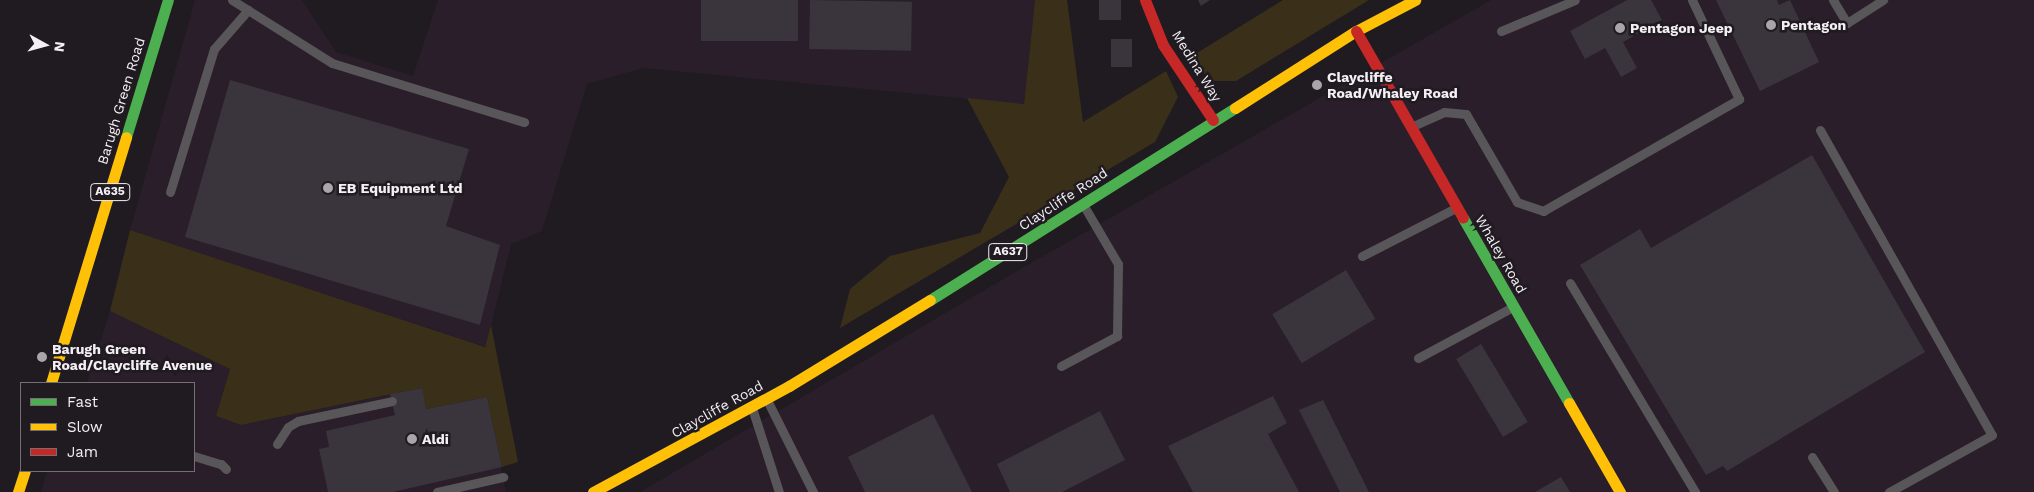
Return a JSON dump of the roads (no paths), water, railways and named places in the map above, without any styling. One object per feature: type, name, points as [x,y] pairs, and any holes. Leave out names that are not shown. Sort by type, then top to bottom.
[{"type":"main road","name":"Barugh Green Road","points":[[51,382],[168,0]]},
{"type":"main road","name":"Medina Way","points":[[1145,0],[1164,46],[1214,120]]},
{"type":"main road","name":"Claycliffe Road","points":[[593,492],[752,408],[1083,204],[1356,31],[1415,0]]},
{"type":"main road","name":"Whaley Road","points":[[1356,31],[1620,492]]},
{"type":"main road","points":[[18,492],[25,472]]},
{"type":"lane","points":[[232,0],[332,63],[524,122]]},
{"type":"lane","points":[[1501,31],[1575,0]]},
{"type":"lane","points":[[1411,128],[1444,112],[1466,114],[1517,202],[1543,211],[1739,99],[1692,0]]},
{"type":"lane","points":[[1833,0],[1847,23],[1883,0]]},
{"type":"lane","points":[[170,192],[214,49],[248,10]]},
{"type":"lane","points":[[1820,130],[1992,435],[1889,492]]},
{"type":"lane","points":[[1061,366],[1117,336],[1118,264],[1083,204]]},
{"type":"lane","points":[[1362,256],[1457,208]]},
{"type":"lane","points":[[1570,283],[1695,492]]},
{"type":"lane","points":[[1418,358],[1514,307]]},
{"type":"lane","points":[[766,399],[813,492]]},
{"type":"lane","points":[[277,444],[288,427],[298,421],[392,401]]},
{"type":"lane","points":[[752,408],[779,492]]},
{"type":"lane","points":[[195,456],[221,464],[226,470]]},
{"type":"lane","points":[[1812,457],[1834,492]]},
{"type":"lane","points":[[437,492],[503,477]]},
{"type":"place","name":"Pentagon","points":[[1771,25]]},
{"type":"place","name":"Pentagon Jeep","points":[[1620,28]]},
{"type":"place","name":"Claycliffe Road/Whaley Road","points":[[1317,85]]},
{"type":"place","name":"EB Equipment Ltd","points":[[328,188]]},
{"type":"place","name":"Barugh Green Road/Claycliffe Avenue","points":[[42,357]]},
{"type":"place","name":"Aldi","points":[[412,439]]}]
